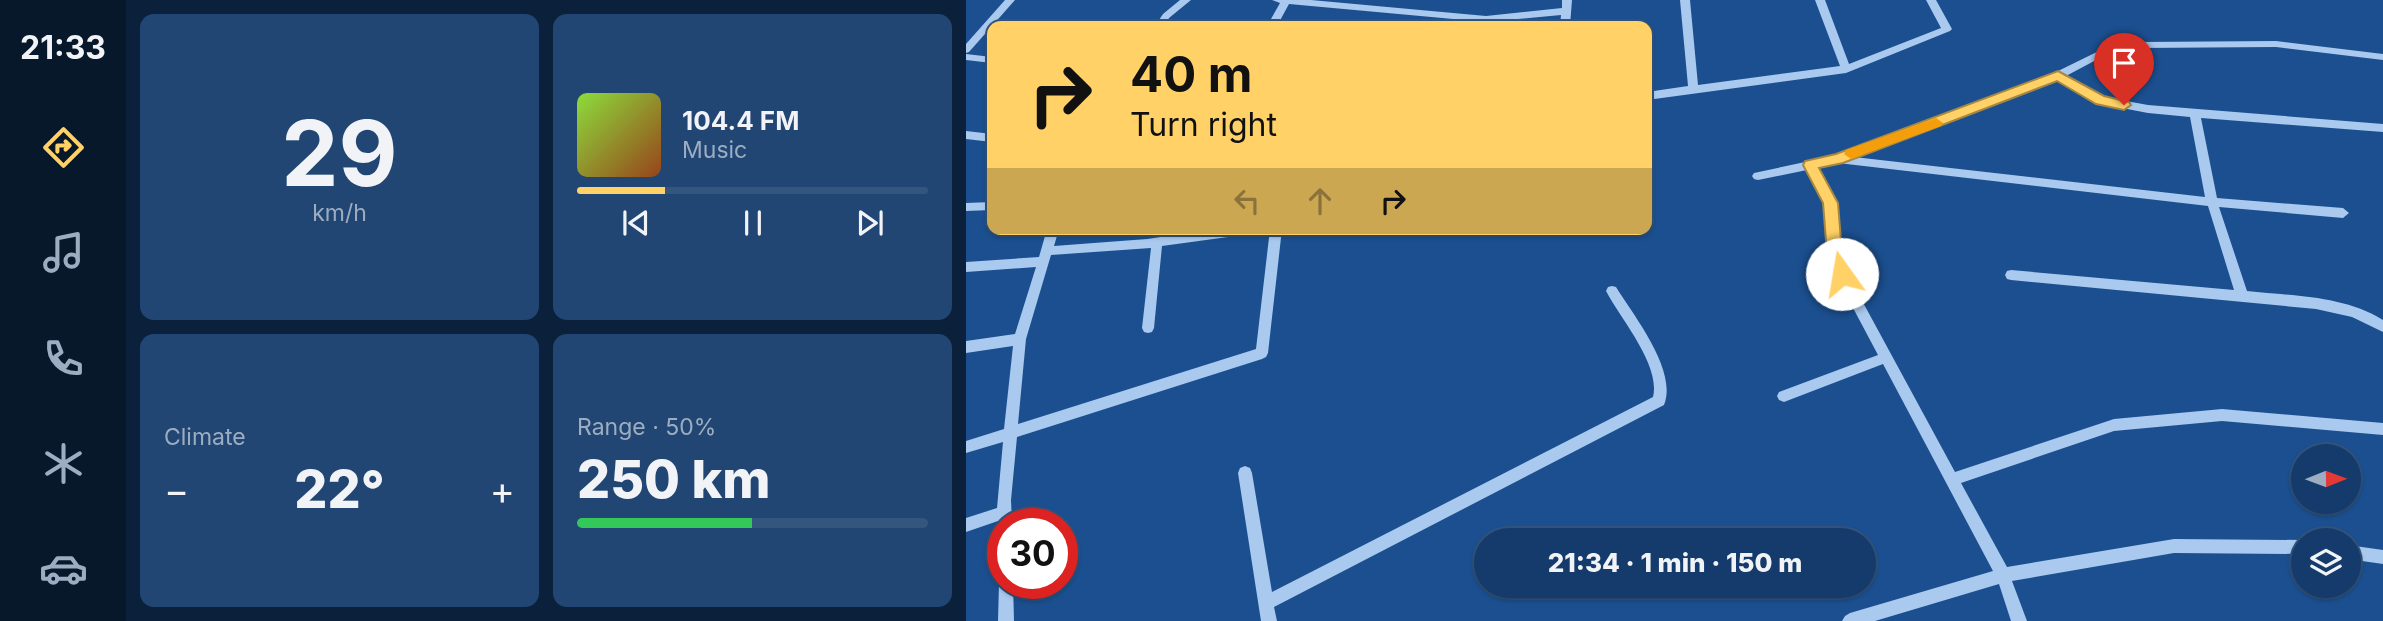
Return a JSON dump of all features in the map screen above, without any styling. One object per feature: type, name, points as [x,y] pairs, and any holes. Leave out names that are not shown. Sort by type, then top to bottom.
[{"type":"street","points":[[991,21],[1010,0]]},
{"type":"street","points":[[1163,21],[1186,0]]},
{"type":"street","points":[[1415,15],[1421,0]]},
{"type":"street","points":[[1685,0],[1693,89]]},
{"type":"street","points":[[1820,0],[1846,69]]},
{"type":"street","points":[[1652,95],[1846,69],[1947,29],[1931,0]]},
{"type":"street","points":[[1274,21],[1282,1],[1415,15],[1490,19],[1566,5]]},
{"type":"street","points":[[968,46],[987,25]]},
{"type":"street","points":[[1758,176],[1838,159],[2058,76],[2111,48],[2276,44],[2383,57]]},
{"type":"street","points":[[966,57],[987,59]]},
{"type":"street","points":[[2058,76],[2101,100],[2148,109],[2383,128]]},
{"type":"street","points":[[2195,114],[2212,202],[2242,296]]},
{"type":"street","points":[[966,135],[987,137]]},
{"type":"street","points":[[1838,159],[2212,202],[2343,213]]},
{"type":"street","points":[[1810,165],[1830,203],[1835,253],[1842,274],[1884,358],[2003,575],[2019,621]]},
{"type":"street","points":[[966,207],[987,206]]},
{"type":"street","points":[[1006,508],[1020,339],[1051,235]]},
{"type":"street","points":[[966,267],[1210,235]]},
{"type":"street","points":[[966,447],[1011,435],[1262,353],[1275,235]]},
{"type":"street","points":[[1148,328],[1157,243]]},
{"type":"street","points":[[2011,275],[2242,296],[2341,309],[2372,317],[2383,327]]},
{"type":"street","points":[[1266,603],[1659,401],[1664,394],[1661,376],[1612,291]]},
{"type":"street","points":[[966,347],[1020,339]]},
{"type":"street","points":[[1784,396],[1884,358]]},
{"type":"street","points":[[1952,480],[2114,425],[2222,415],[2383,429]]},
{"type":"street","points":[[1245,473],[1269,621]]},
{"type":"street","points":[[966,525],[987,521]]},
{"type":"street","points":[[1850,621],[2003,575],[2174,546],[2291,547]]},
{"type":"street","points":[[2361,554],[2383,557]]},
{"type":"street","points":[[1006,599],[1006,621]]},
{"type":"slow traffic","points":[[1851,154],[1936,123]]},
{"type":"route","points":[[1842,274],[1835,253],[1830,203],[1810,165],[1838,159],[2058,76],[2101,100],[2124,105]]}]
